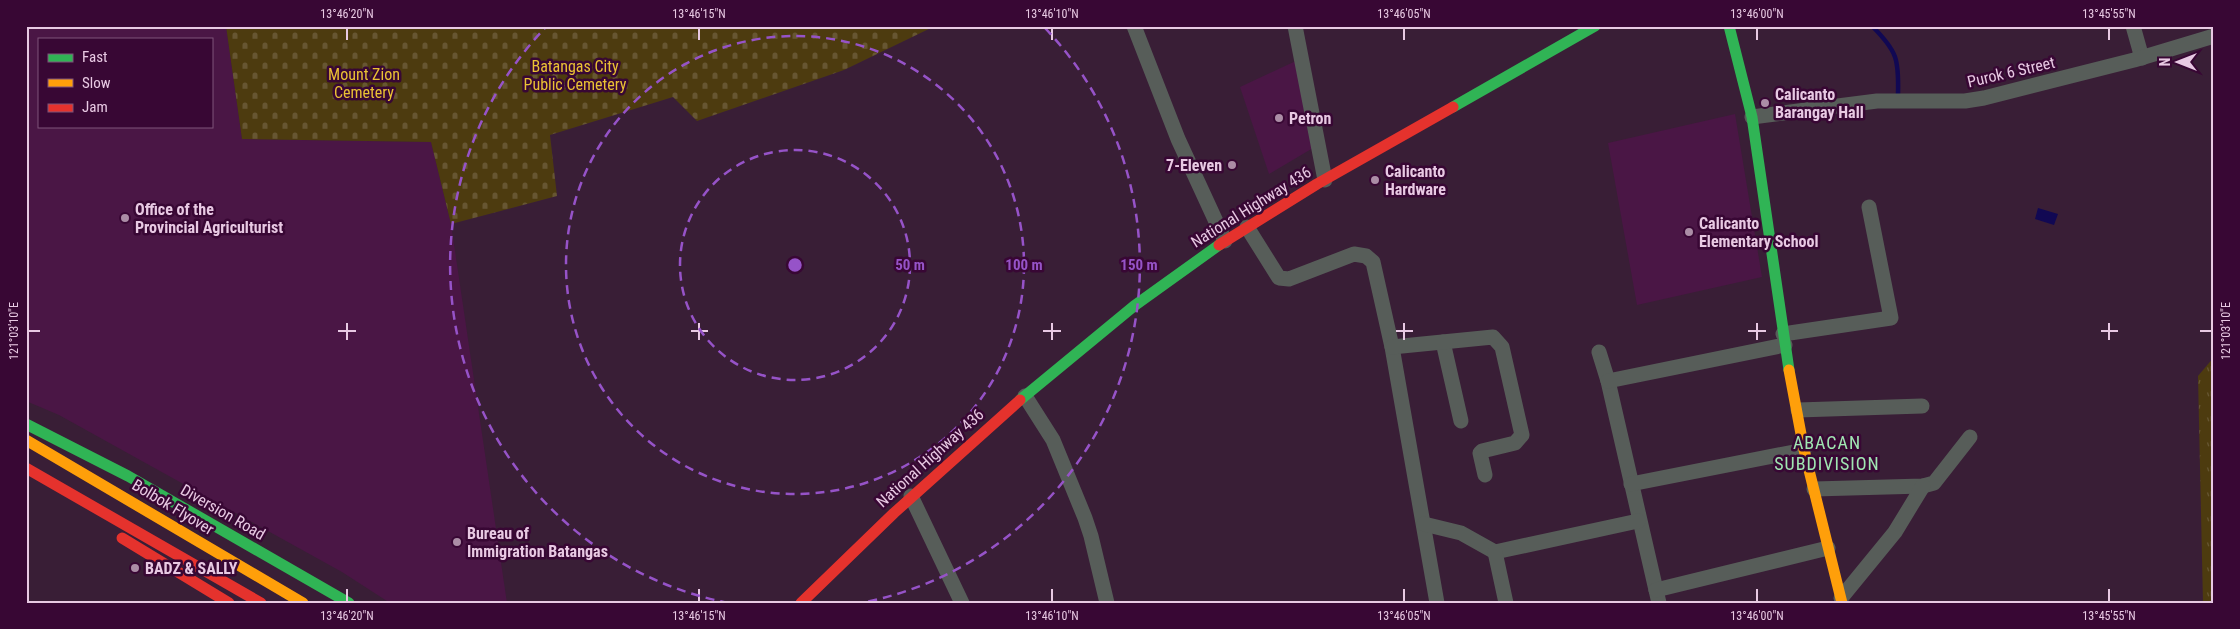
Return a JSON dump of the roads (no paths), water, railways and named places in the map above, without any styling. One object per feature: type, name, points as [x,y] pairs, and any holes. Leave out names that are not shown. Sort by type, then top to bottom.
[{"type":"main road","name":"National Highway 436","points":[[801,603],[911,496],[1024,396],[1123,314],[1225,241],[1324,180],[1520,71],[1595,26]]},
{"type":"main road","points":[[1729,26],[1752,118],[1784,340],[1804,450],[1841,600]]},
{"type":"main road","name":"Diversion Road","points":[[26,424],[128,476],[349,603]]},
{"type":"main road","name":"Bolbok Flyover","points":[[26,440],[303,603]]},
{"type":"main road","points":[[26,468],[261,603]]},
{"type":"main road","points":[[26,481],[60,501]]},
{"type":"main road","points":[[111,532],[229,603]]},
{"type":"street","points":[[1134,26],[1178,139],[1225,241]]},
{"type":"street","points":[[1295,26],[1324,180]]},
{"type":"street","points":[[2133,26],[2142,58]]},
{"type":"street","name":"Purok 6 Street","points":[[1752,118],[1877,101],[1965,101],[2142,58],[2214,36]]},
{"type":"street","points":[[1608,381],[1784,340],[1891,318],[1869,208]]},
{"type":"street","points":[[1247,227],[1279,278],[1282,279],[1289,279],[1350,255],[1360,254],[1373,262],[1392,347],[1437,603]]},
{"type":"street","points":[[1392,347],[1493,338],[1502,347],[1522,435],[1515,443],[1480,453],[1485,475]]},
{"type":"street","points":[[1443,342],[1461,421]]},
{"type":"street","points":[[1599,352],[1608,381],[1638,521],[1657,596],[1828,548]]},
{"type":"street","points":[[1024,396],[1054,440],[1091,536],[1107,603]]},
{"type":"street","points":[[1798,410],[1922,406]]},
{"type":"street","points":[[1814,488],[1923,486],[1934,483],[1970,438]]},
{"type":"street","points":[[1631,484],[1804,450]]},
{"type":"street","points":[[1841,600],[1895,532],[1923,486]]},
{"type":"street","points":[[911,496],[962,603]]},
{"type":"street","points":[[1424,524],[1461,533],[1495,552],[1638,521]]},
{"type":"street","points":[[1495,552],[1506,603]]},
{"type":"waterway","points":[[1872,26],[1887,42],[1895,56],[1898,72],[1898,94]]},
{"type":"place","name":"Calicanto Barangay Hall","points":[[1765,103]]},
{"type":"place","name":"Petron","points":[[1279,118]]},
{"type":"place","name":"7-Eleven","points":[[1232,165]]},
{"type":"place","name":"Calicanto Hardware","points":[[1375,180]]},
{"type":"place","name":"Office of the Provincial Agriculturist","points":[[125,218]]},
{"type":"place","name":"Calicanto Elementary School","points":[[1689,232]]},
{"type":"place","name":"Bureau of Immigration Batangas","points":[[457,542]]},
{"type":"place","name":"BADZ & SALLY","points":[[135,568]]},
{"type":"district","name":"ABACAN SUBDIVISION","points":[[1827,452]]},
{"type":"park label","name":"Batangas City Public Cemetery","points":[[575,75]]},
{"type":"park label","name":"Mount Zion Cemetery","points":[[364,83]]}]
